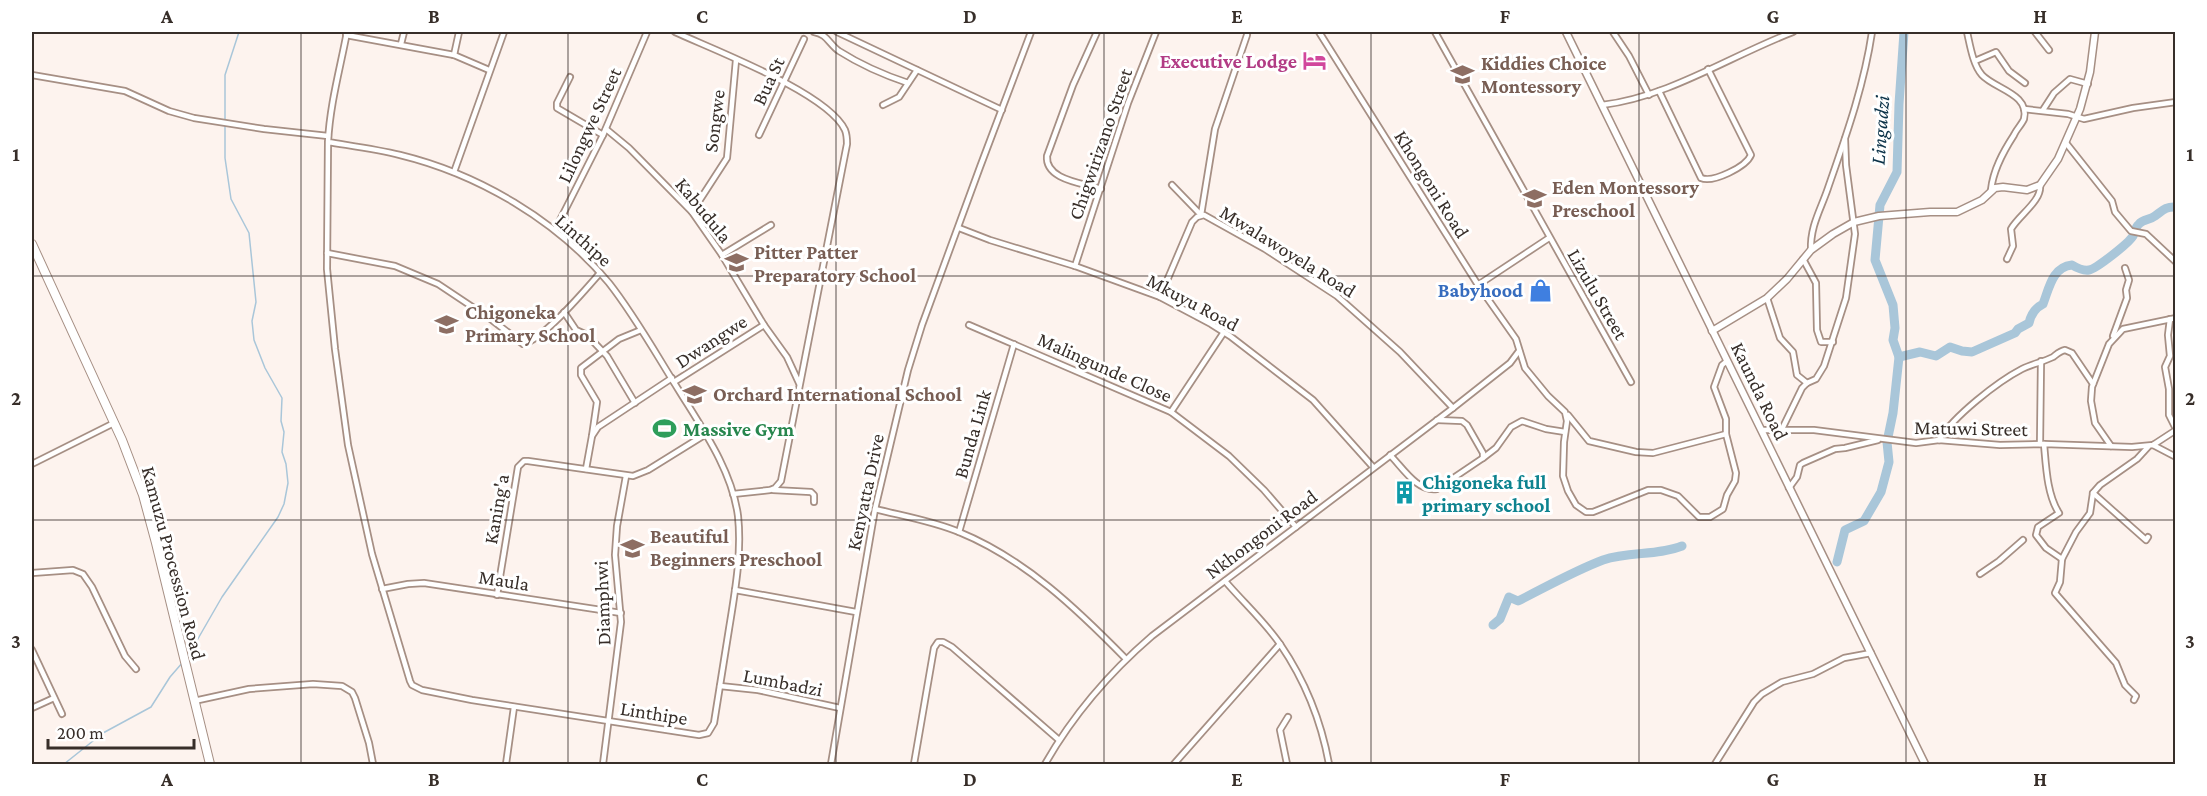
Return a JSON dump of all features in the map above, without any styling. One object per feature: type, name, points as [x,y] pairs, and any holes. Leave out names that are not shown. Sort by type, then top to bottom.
[{"type":"highway","name":"Kamuzu Procession Road","points":[[32,244],[132,465],[149,515],[210,765]]},
{"type":"main road","name":"Kaunda Road","points":[[1566,32],[1925,765]]},
{"type":"main road","points":[[1712,331],[1767,298],[1787,279],[1811,250],[1854,222],[1879,216],[1957,212],[1982,200],[1991,190],[2003,187],[2027,190],[2040,185],[2066,143],[2070,128],[2076,118],[2088,84],[2095,32]]},
{"type":"street","points":[[401,44],[404,32]]},
{"type":"street","points":[[454,55],[459,32]]},
{"type":"street","points":[[454,172],[504,32]]},
{"type":"street","name":"Lilongwe Street","points":[[555,230],[605,132],[647,32]]},
{"type":"street","points":[[675,32],[783,82],[814,99],[845,130],[847,144],[781,481],[770,490]]},
{"type":"street","points":[[814,32],[822,33],[838,50],[862,64],[908,83]]},
{"type":"street","points":[[837,32],[1002,110]]},
{"type":"street","name":"Kenyatta Drive","points":[[831,765],[875,508],[910,362],[1031,32]]},
{"type":"street","points":[[1097,32],[1073,85],[1046,163],[1047,168],[1056,175],[1101,189]]},
{"type":"street","name":"Chigwirizano Street","points":[[1075,266],[1128,103],[1156,32]]},
{"type":"street","name":"Khongoni Road","points":[[1320,32],[1478,285],[1516,339],[1525,368],[1548,396],[1566,412],[1589,441],[1636,452],[1653,453],[1726,434]]},
{"type":"street","name":"Lizulu Street","points":[[1435,32],[1631,382]]},
{"type":"street","points":[[1613,32],[1629,56],[1648,94]]},
{"type":"street","points":[[1602,105],[1621,103],[1659,91],[1792,32]]},
{"type":"street","points":[[1811,250],[1815,220],[1828,189],[1859,96],[1872,32]]},
{"type":"street","points":[[1975,32],[1967,32],[1975,61],[1983,76],[1991,83],[2014,94],[2024,109],[2023,122],[2001,159],[1991,190]]},
{"type":"street","points":[[2035,32],[2049,50]]},
{"type":"street","points":[[346,33],[454,55],[489,70]]},
{"type":"street","name":"Linthipe","points":[[328,142],[399,155],[454,172],[484,184],[555,230],[600,273],[616,292],[673,380],[706,434],[722,466],[733,494],[739,528],[735,590],[713,728],[704,735],[514,707],[422,690],[412,685],[382,589],[348,445],[335,349],[327,253],[328,136],[331,108],[346,33]]},
{"type":"street","points":[[1202,215],[1215,129],[1247,35]]},
{"type":"street","name":"Bua St","points":[[759,135],[804,39]]},
{"type":"street","points":[[1975,61],[1996,52],[2009,71],[2025,83]]},
{"type":"street","name":"Songwe","points":[[692,212],[727,158],[736,60]]},
{"type":"street","points":[[1659,91],[1701,178],[1714,179],[1747,162],[1751,155],[1708,69]]},
{"type":"street","points":[[883,105],[895,100],[916,70]]},
{"type":"street","points":[[32,75],[125,91],[169,111],[194,118],[328,136]]},
{"type":"street","name":"Kabudula","points":[[570,77],[557,103],[557,108],[605,132],[628,148],[692,212],[787,357],[799,383]]},
{"type":"street","points":[[2043,110],[2054,93],[2070,79],[2077,83],[2088,84]]},
{"type":"street","points":[[2024,109],[2068,114],[2084,119],[2162,102],[2175,102]]},
{"type":"street","points":[[1782,429],[1802,388],[1818,376],[1833,342],[1846,298],[1855,234],[1845,139]]},
{"type":"street","points":[[2066,143],[2112,201],[2115,212],[2131,231],[2146,234],[2175,262]]},
{"type":"street","points":[[1172,185],[1202,215]]},
{"type":"street","points":[[2007,259],[2013,246],[2011,229],[2040,194],[2040,185]]},
{"type":"street","name":"Mwalawoyela Road","points":[[1160,297],[1192,222],[1202,215],[1265,249],[1337,296],[1401,352],[1453,408]]},
{"type":"street","points":[[722,255],[771,225]]},
{"type":"street","name":"Mkuyu Road","points":[[959,228],[1160,297],[1224,332],[1313,400],[1373,468]]},
{"type":"street","points":[[1478,285],[1549,237]]},
{"type":"street","points":[[327,253],[395,266],[438,284],[523,344],[540,334],[564,312],[600,273]]},
{"type":"street","points":[[1803,259],[1816,283],[1817,330],[1821,342],[1833,342]]},
{"type":"street","points":[[2111,446],[2093,418],[2091,401],[2093,384],[2127,298],[2126,290],[2129,280],[2125,268]]},
{"type":"street","points":[[1767,298],[1780,338],[1790,347],[1795,357],[1797,375],[1807,383]]},
{"type":"street","points":[[564,312],[576,330],[587,335],[607,356],[635,403]]},
{"type":"street","points":[[2109,344],[2123,329],[2173,319],[2168,335],[2170,356],[2165,364],[2169,389],[2169,415],[2175,430],[2100,485],[2093,493],[2090,513],[2076,532],[2062,559],[2060,582],[2055,593],[2116,663],[2125,685],[2136,696],[2134,700]]},
{"type":"street","name":"Dwangwe","points":[[592,436],[598,427],[635,403],[764,325]]},
{"type":"street","name":"Malingunde Close","points":[[969,326],[1171,412],[1229,456],[1264,490],[1296,527]]},
{"type":"street","points":[[586,469],[597,402],[580,371],[581,368],[619,339],[641,330]]},
{"type":"street","points":[[1171,412],[1224,332]]},
{"type":"street","name":"Bunda Link","points":[[959,532],[1014,344]]},
{"type":"street","name":"Nkhongoni Road","points":[[1045,765],[1059,740],[1092,696],[1125,659],[1152,636],[1453,408],[1510,363],[1519,351]]},
{"type":"street","points":[[1939,440],[1944,431],[1963,412],[2001,382],[2020,370],[2062,351],[2068,351],[2093,384]]},
{"type":"street","points":[[1566,412],[1563,476],[1572,499],[1581,510],[1593,512],[1648,490],[1661,490],[1678,496],[1699,517],[1705,518],[1723,509],[1727,495],[1735,481],[1736,473],[1726,434],[1726,419],[1714,387],[1722,365],[1727,361]]},
{"type":"street","points":[[2041,361],[2042,444],[2054,505],[2060,513],[2038,527],[2035,532],[2046,548],[2062,559]]},
{"type":"street","points":[[1437,420],[1462,421],[1467,425],[1483,453],[1483,458]]},
{"type":"street","points":[[1390,455],[1421,487],[1428,490],[1437,489],[1496,448],[1511,427],[1522,421],[1546,429],[1565,432]]},
{"type":"street","points":[[32,464],[114,423]]},
{"type":"street","name":"Matuwi Street","points":[[1762,430],[1844,433],[1916,443],[1939,440],[2000,445],[2151,446]]},
{"type":"street","points":[[626,476],[633,476],[648,470],[706,434]]},
{"type":"street","points":[[1789,488],[1803,463],[1835,449],[1880,439]]},
{"type":"street","points":[[2151,446],[2175,457]]},
{"type":"street","name":"Kaning'a","points":[[497,595],[518,467],[521,463],[528,461],[626,476]]},
{"type":"street","name":"Diamphwi","points":[[603,765],[617,664],[621,613],[615,555],[617,526],[626,476]]},
{"type":"street","points":[[733,494],[770,490],[811,492],[814,495],[814,502]]},
{"type":"street","points":[[2093,493],[2146,540],[2148,537]]},
{"type":"street","points":[[875,508],[959,532],[1004,556],[1055,591],[1125,659]]},
{"type":"street","points":[[1980,574],[2023,540]]},
{"type":"street","points":[[32,573],[73,570],[83,574],[92,587],[125,656],[136,669]]},
{"type":"street","points":[[1225,581],[1280,644],[1304,684],[1322,730],[1329,765]]},
{"type":"street","name":"Maula","points":[[382,589],[416,582],[621,613]]},
{"type":"street","points":[[735,590],[856,612]]},
{"type":"street","points":[[914,765],[934,648],[938,642],[952,647],[1059,740]]},
{"type":"street","points":[[1174,765],[1280,644]]},
{"type":"street","points":[[32,650],[62,714]]},
{"type":"street","points":[[1716,765],[1754,702],[1762,694],[1782,682],[1813,675],[1844,658],[1871,653]]},
{"type":"street","points":[[194,701],[249,689],[281,685],[342,686],[352,692],[355,698],[369,743],[373,765]]},
{"type":"street","name":"Lumbadzi","points":[[720,686],[758,690],[840,708]]},
{"type":"street","points":[[32,708],[54,698]]},
{"type":"street","points":[[506,765],[514,707]]},
{"type":"street","points":[[1287,765],[1280,730],[1288,717]]},
{"type":"waterway","points":[[225,119],[225,75],[239,32]]},
{"type":"waterway","name":"Lingadzi","points":[[1888,437],[1899,357],[1893,340],[1895,328],[1893,305],[1875,260],[1880,205],[1897,172],[1904,32]]},
{"type":"waterway","points":[[188,656],[222,597],[278,517],[284,504],[288,483],[282,452],[284,432],[281,421],[282,398],[265,368],[254,340],[252,321],[256,302],[249,233],[231,199],[225,158],[225,125]]},
{"type":"waterway","points":[[1899,357],[1920,352],[1936,356],[1950,347],[1972,352],[2015,333],[2029,323],[2034,312],[2043,304],[2052,280],[2060,270],[2072,265],[2085,270],[2093,269],[2125,244],[2141,222],[2167,208],[2176,207]]},
{"type":"waterway","points":[[1837,562],[1845,530],[1864,521],[1881,492],[1889,462],[1887,442]]},
{"type":"waterway","points":[[1493,625],[1500,619],[1509,597],[1518,601],[1571,574],[1613,557],[1663,551],[1682,546]]},
{"type":"waterway","points":[[64,764],[103,733],[151,707],[170,677],[183,662]]},
{"type":"place","name":"Executive Lodge","points":[[1315,61]]},
{"type":"place","name":"Kiddies Choice Montessory","points":[[1463,74]]},
{"type":"place","name":"Eden Montessory Preschool","points":[[1534,199]]},
{"type":"place","name":"Pitter Patter Preparatory School","points":[[736,263]]},
{"type":"place","name":"Babyhood","points":[[1541,290]]},
{"type":"place","name":"Chigoneka Primary School","points":[[447,324]]},
{"type":"place","name":"Orchard International School","points":[[695,394]]},
{"type":"place","name":"Massive Gym","points":[[665,429]]},
{"type":"place","name":"Chigoneka full primary school","points":[[1404,493]]},
{"type":"place","name":"Beautiful Beginners Preschool","points":[[632,548]]}]
